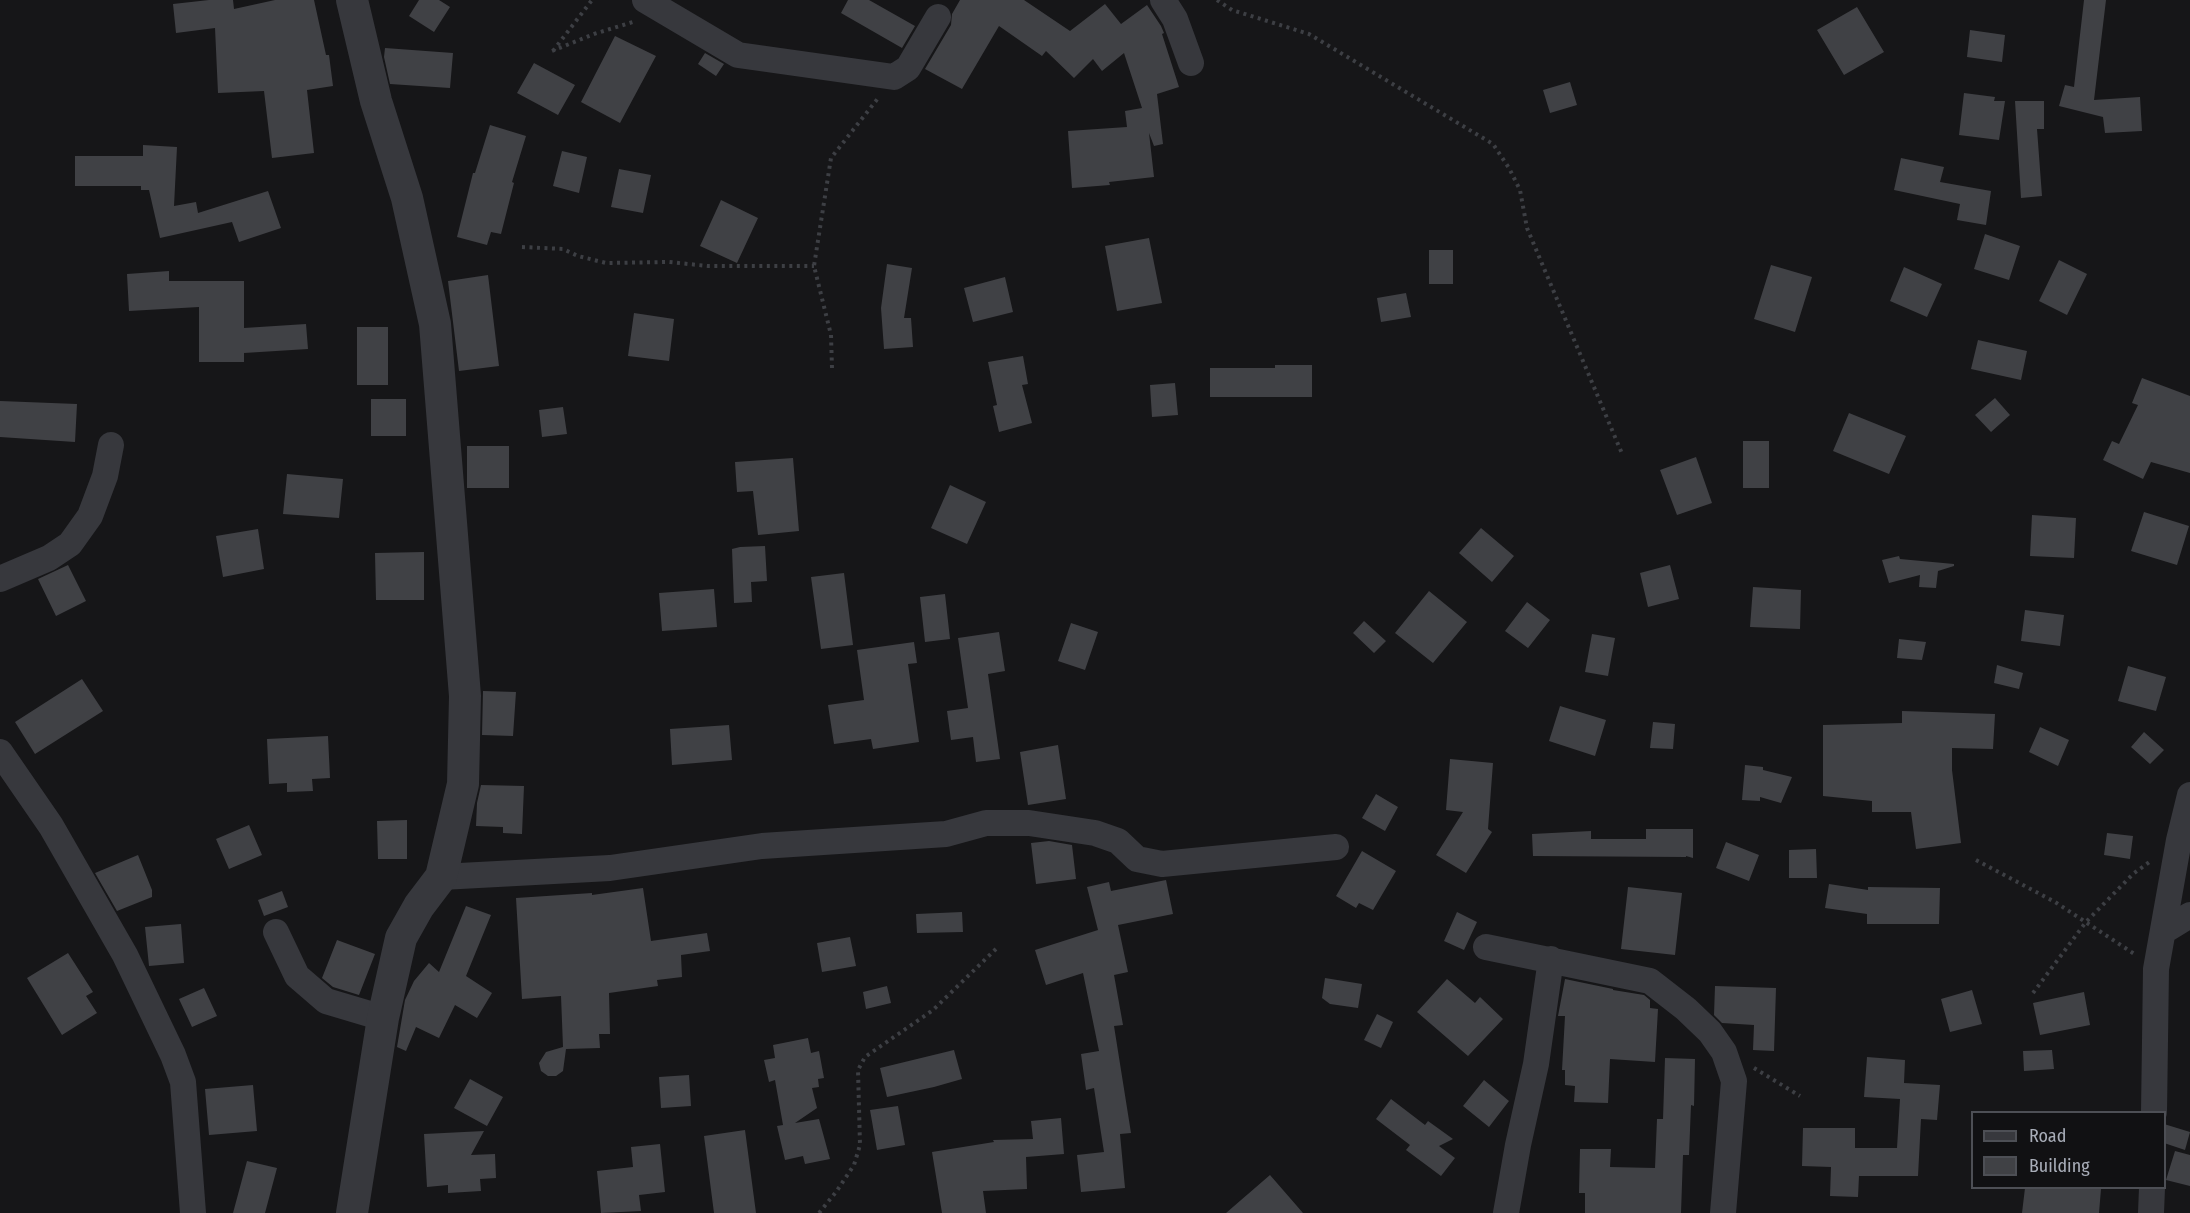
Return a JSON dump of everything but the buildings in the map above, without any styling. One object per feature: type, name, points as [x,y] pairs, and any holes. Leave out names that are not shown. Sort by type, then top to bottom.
[{"type":"street","points":[[352,0],[376,101],[407,198],[435,324],[465,696],[463,784],[441,877],[419,906],[401,939],[383,1018],[352,1213]]},
{"type":"street","points":[[1163,0],[1175,19],[1191,63]]},
{"type":"street","points":[[654,6],[738,56],[894,78],[908,68],[938,17]]},
{"type":"street","points":[[0,579],[49,558],[70,544],[90,516],[105,476],[111,445]]},
{"type":"street","points":[[0,752],[57,836],[125,956],[173,1055],[183,1082],[193,1213]]},
{"type":"street","points":[[2154,1111],[2156,969],[2190,795]]},
{"type":"street","points":[[441,877],[610,868],[762,846],[946,834],[986,823],[1029,823],[1095,832],[1118,841],[1137,859],[1162,864],[1336,847]]},
{"type":"street","points":[[2164,931],[2190,915]]},
{"type":"street","points":[[276,932],[297,976],[326,1001],[383,1018]]},
{"type":"street","points":[[1486,947],[1650,981],[1686,1009],[1710,1032],[1724,1052],[1734,1081],[1723,1213]]},
{"type":"street","points":[[1506,1213],[1536,1064],[1551,959]]},
{"type":"street","points":[[2151,1213],[2152,1189]]},
{"type":"path","points":[[592,0],[552,51],[654,6]]},
{"type":"path","points":[[1217,0],[1232,10],[1309,34],[1494,144],[1520,190],[1527,228],[1623,456]]},
{"type":"path","points":[[832,368],[831,335],[814,266],[831,159],[894,78]]},
{"type":"path","points":[[522,247],[563,249],[578,256],[606,263],[669,262],[708,266],[814,266]]},
{"type":"path","points":[[2032,993],[2086,922],[2133,874],[2180,840]]},
{"type":"path","points":[[1976,860],[2055,902],[2156,969]]},
{"type":"path","points":[[819,1213],[837,1192],[854,1165],[860,1145],[858,1070],[865,1057],[933,1010],[999,946]]},
{"type":"path","points":[[1724,1052],[1800,1096]]}]
